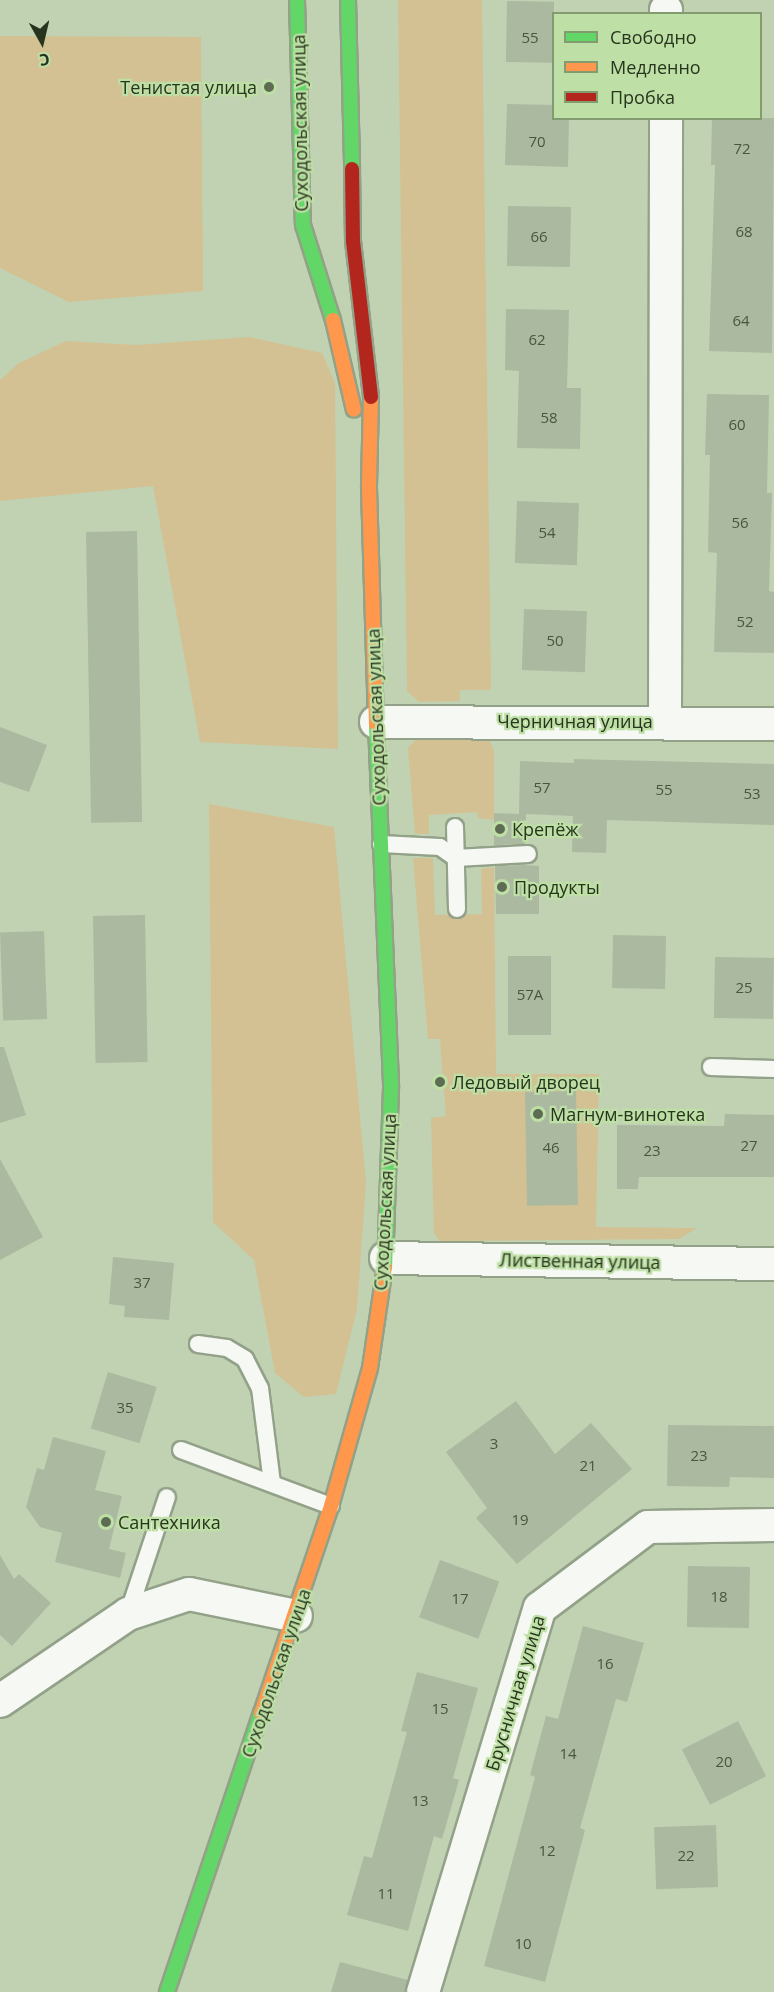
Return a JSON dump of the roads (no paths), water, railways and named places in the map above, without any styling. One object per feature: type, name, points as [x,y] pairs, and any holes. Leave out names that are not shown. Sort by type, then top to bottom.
[{"type":"main road","name":"Суходольская улица","points":[[297,0],[303,225],[345,359],[369,488]]},
{"type":"main road","name":"Суходольская улица","points":[[167,1992],[296,1616],[331,1506],[370,1368],[386,1258],[391,1088],[376,722],[369,488],[369,359],[353,241],[348,0]]},
{"type":"street","points":[[665,720],[666,120]]},
{"type":"street","name":"Черничная улица","points":[[376,722],[665,720],[774,724]]},
{"type":"street","name":"Лиственная улица","points":[[386,1258],[774,1264]]},
{"type":"street","name":"Брусничная улица","points":[[423,1992],[540,1608],[648,1527],[774,1525]]},
{"type":"street","points":[[0,1701],[128,1614],[189,1594],[296,1616]]},
{"type":"lane","points":[[455,827],[457,909]]},
{"type":"lane","points":[[381,844],[440,847],[456,858],[528,854]]},
{"type":"lane","points":[[711,1067],[774,1069]]},
{"type":"lane","points":[[198,1344],[227,1348],[245,1359],[260,1388],[272,1483]]},
{"type":"lane","points":[[181,1450],[331,1506]]},
{"type":"lane","points":[[128,1614],[168,1497]]},
{"type":"place","name":"Тенистая улица","points":[[269,87]]},
{"type":"place","name":"Крепёж","points":[[500,829]]},
{"type":"place","name":"Продукты","points":[[502,887]]},
{"type":"place","name":"Ледовый дворец","points":[[440,1082]]},
{"type":"place","name":"Магнум-винотека","points":[[538,1114]]},
{"type":"place","name":"Сантехника","points":[[106,1522]]}]
